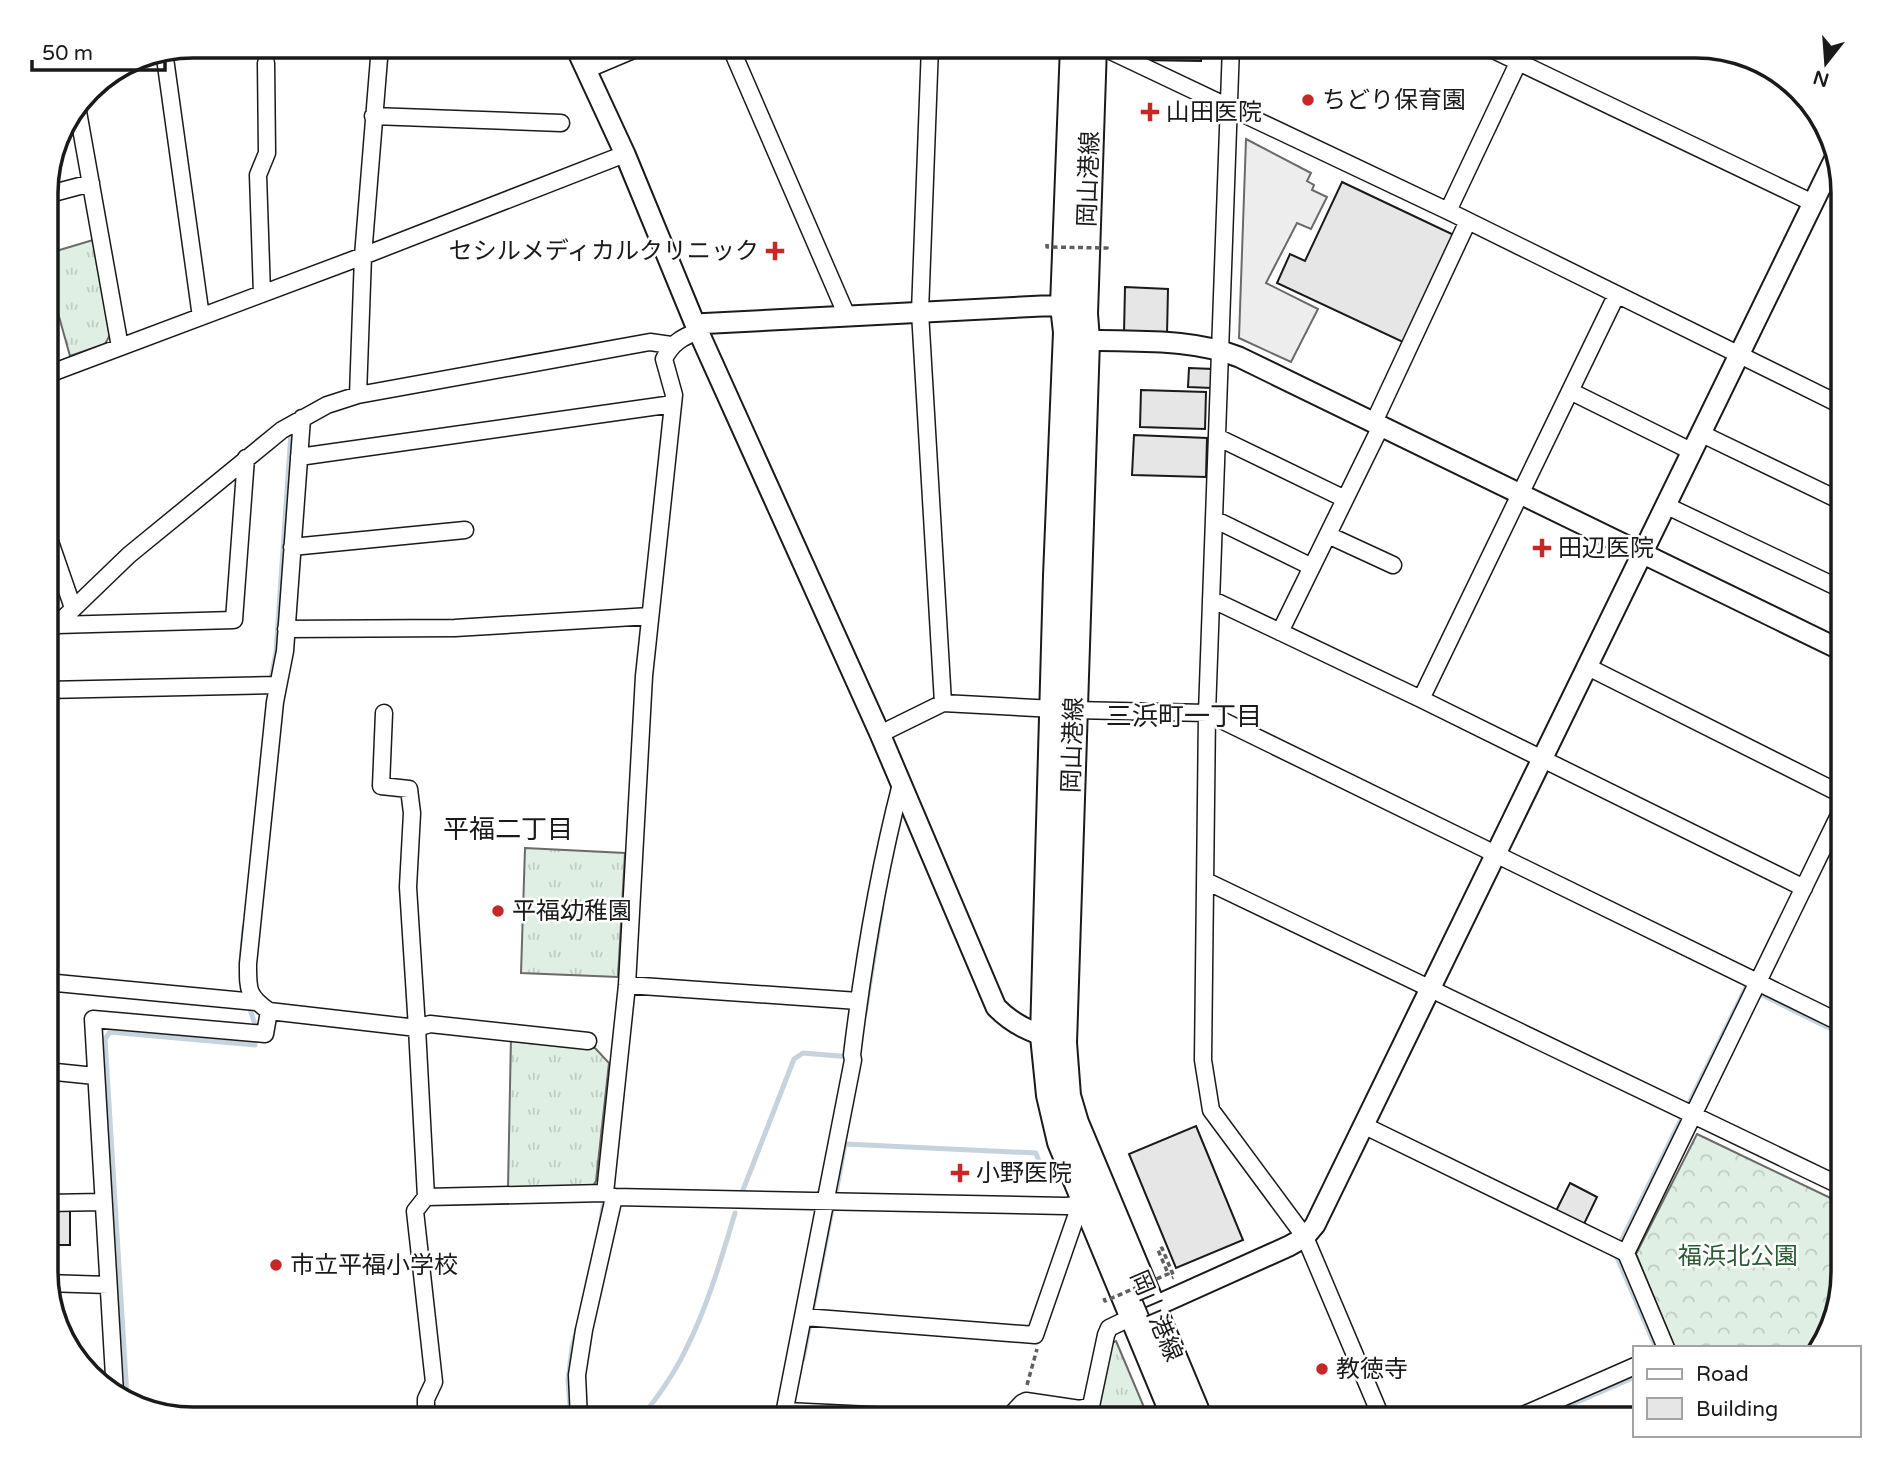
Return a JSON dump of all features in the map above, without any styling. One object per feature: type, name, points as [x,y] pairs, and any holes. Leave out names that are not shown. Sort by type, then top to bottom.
[{"type":"main road","name":"岡山港線","points":[[1074,58],[1075,323],[1054,1040],[1092,1204],[1193,1407]]},
{"type":"main road","name":"岡山港線","points":[[1075,323],[1092,58]]},
{"type":"main road","name":"岡山港線","points":[[1144,1312],[1172,1407]]},
{"type":"street","points":[[358,395],[363,256],[379,58]]},
{"type":"street","points":[[580,58],[625,155],[697,327],[880,734],[996,1007],[1019,1026],[1054,1040]]},
{"type":"street","points":[[586,70],[614,58]]},
{"type":"street","points":[[735,58],[847,316]]},
{"type":"street","points":[[930,58],[920,312],[943,703]]},
{"type":"street","points":[[1126,58],[1448,211],[1831,401]]},
{"type":"street","points":[[1231,58],[1207,713],[1203,1060],[1211,1110],[1305,1237],[1377,1407]]},
{"type":"street","points":[[1510,58],[1813,203]]},
{"type":"street","points":[[1448,211],[1520,58]]},
{"type":"street","points":[[165,60],[201,317]]},
{"type":"street","points":[[261,294],[258,175],[267,153],[266,63]]},
{"type":"street","points":[[373,116],[561,123]]},
{"type":"street","points":[[79,119],[120,347]]},
{"type":"street","points":[[58,370],[625,155]]},
{"type":"street","points":[[1087,1407],[1091,1406],[1109,1328],[1305,1237],[1315,1224],[1829,169]]},
{"type":"street","points":[[58,192],[91,183]]},
{"type":"street","points":[[1280,632],[1345,499],[1468,221]]},
{"type":"street","points":[[1420,699],[1616,296]]},
{"type":"street","points":[[579,1407],[578,1375],[584,1330],[610,1195],[627,985],[644,676],[674,395],[664,359],[671,345],[697,327],[920,312],[1075,323],[1220,350],[1831,645]]},
{"type":"street","points":[[58,623],[129,555],[246,458],[282,429],[327,405],[358,395],[650,342],[671,345]]},
{"type":"street","points":[[1570,391],[1691,451]]},
{"type":"street","points":[[299,457],[673,404]]},
{"type":"street","points":[[114,1381],[93,1019],[265,1034],[248,990],[248,964],[272,685],[285,650],[302,418]]},
{"type":"street","points":[[1700,433],[1831,496]]},
{"type":"street","points":[[1217,437],[1345,499]]},
{"type":"street","points":[[58,630],[234,620],[246,458]]},
{"type":"street","points":[[1665,505],[1831,584]]},
{"type":"street","points":[[1214,519],[1312,567]]},
{"type":"street","points":[[292,547],[465,530]]},
{"type":"street","points":[[1328,535],[1393,565]]},
{"type":"street","points":[[58,568],[73,608]]},
{"type":"street","points":[[1211,599],[1804,888]]},
{"type":"street","points":[[286,629],[455,628],[650,616]]},
{"type":"street","points":[[1586,666],[1831,789]]},
{"type":"street","points":[[58,690],[272,685]]},
{"type":"street","points":[[880,734],[943,703],[1064,710],[1207,713],[1496,853],[1755,987],[1831,1019]]},
{"type":"street","points":[[384,713],[381,786],[410,789],[412,813],[408,887],[426,1197],[415,1211],[434,1382],[426,1399],[426,1407]]},
{"type":"street","points":[[789,1407],[809,1318],[826,1201],[852,1057],[858,1001],[885,848],[901,783]]},
{"type":"street","points":[[1620,1250],[1687,1112],[1755,987],[1831,832]]},
{"type":"street","points":[[1206,881],[1831,1181]]},
{"type":"street","points":[[58,983],[255,1004],[417,1027],[429,1024],[588,1041]]},
{"type":"street","points":[[627,985],[858,1001]]},
{"type":"street","points":[[58,1073],[96,1076]]},
{"type":"street","points":[[1363,1125],[1620,1250],[1665,1346]]},
{"type":"street","points":[[426,1197],[610,1195],[1092,1204],[1035,1335],[809,1318]]},
{"type":"street","points":[[58,1203],[103,1202]]},
{"type":"street","points":[[58,1283],[108,1285]]},
{"type":"street","points":[[1541,1407],[1633,1367]]},
{"type":"street","points":[[1018,1407],[1031,1401],[1068,1407]]},
{"type":"path","points":[[1047,244],[1047,247],[1107,246]]},
{"type":"path","points":[[1104,1298],[1105,1301],[1168,1274],[1158,1250],[1162,1248],[1172,1274]]},
{"type":"path","points":[[1022,1403],[1040,1339],[1035,1335]]},
{"type":"green space","points":[[93,240],[111,333],[105,344],[70,356],[58,313],[58,250]]},
{"type":"green space","points":[[525,848],[625,853],[618,977],[521,973]]},
{"type":"green space","points":[[511,1036],[595,1048],[609,1063],[596,1181],[593,1186],[508,1188]]},
{"type":"green space","name":"福浜北公園","points":[[1697,1134],[1831,1198],[1829,1299],[1824,1316],[1809,1346],[1674,1346],[1636,1254]]},
{"type":"green space","points":[[1116,1341],[1144,1407],[1098,1407],[1110,1344]]},
{"type":"shaded area","points":[[1246,139],[1311,173],[1307,181],[1314,185],[1312,190],[1327,197],[1311,229],[1297,223],[1266,283],[1318,309],[1291,362],[1239,338]]},
{"type":"building","points":[[1140,58],[1201,58],[1201,61]]},
{"type":"building","points":[[1342,182],[1456,236],[1405,343],[1277,283],[1290,254],[1305,261]]},
{"type":"building","points":[[1125,287],[1168,289],[1167,335],[1124,333]]},
{"type":"building","points":[[1189,368],[1213,369],[1212,388],[1188,387]]},
{"type":"building","points":[[1141,390],[1206,392],[1205,429],[1140,427]]},
{"type":"building","points":[[1134,435],[1207,438],[1206,477],[1132,475]]},
{"type":"building","points":[[1196,1126],[1243,1240],[1176,1268],[1129,1154]]},
{"type":"building","points":[[1570,1183],[1597,1197],[1584,1224],[1556,1211]]},
{"type":"building","points":[[58,1207],[70,1207],[70,1245],[58,1245]]},
{"type":"waterway","points":[[270,684],[276,652],[291,432]]},
{"type":"waterway","points":[[58,582],[58,589]]},
{"type":"waterway","points":[[865,1014],[882,906]]},
{"type":"waterway","points":[[241,962],[244,927]]},
{"type":"waterway","points":[[1655,1346],[1616,1255],[1746,987],[1831,1029]]},
{"type":"waterway","points":[[127,1390],[105,1039],[110,1032],[255,1045],[256,1028],[249,1006]]},
{"type":"waterway","points":[[743,1190],[794,1059],[803,1053],[851,1057]]},
{"type":"waterway","points":[[836,1193],[845,1144],[1036,1153],[1041,1167]]},
{"type":"waterway","points":[[600,1227],[603,1206]]},
{"type":"waterway","points":[[803,1359],[832,1210]]},
{"type":"waterway","points":[[650,1407],[670,1378],[693,1335],[735,1213]]},
{"type":"waterway","points":[[570,1407],[568,1380],[577,1329]]},
{"type":"waterway","points":[[1566,1407],[1633,1378]]},
{"type":"place","name":"ちどり保育園","points":[[1308,100]]},
{"type":"place","name":"山田医院","points":[[1150,112]]},
{"type":"place","name":"セシルメディカルクリニック","points":[[775,251]]},
{"type":"place","name":"田辺医院","points":[[1542,548]]},
{"type":"place","name":"平福幼稚園","points":[[498,911]]},
{"type":"place","name":"小野医院","points":[[960,1173]]},
{"type":"place","name":"市立平福小学校","points":[[276,1265]]},
{"type":"place","name":"教徳寺","points":[[1322,1369]]},
{"type":"district","name":"三浜町一丁目","points":[[1184,716]]},
{"type":"district","name":"平福二丁目","points":[[508,829]]}]
